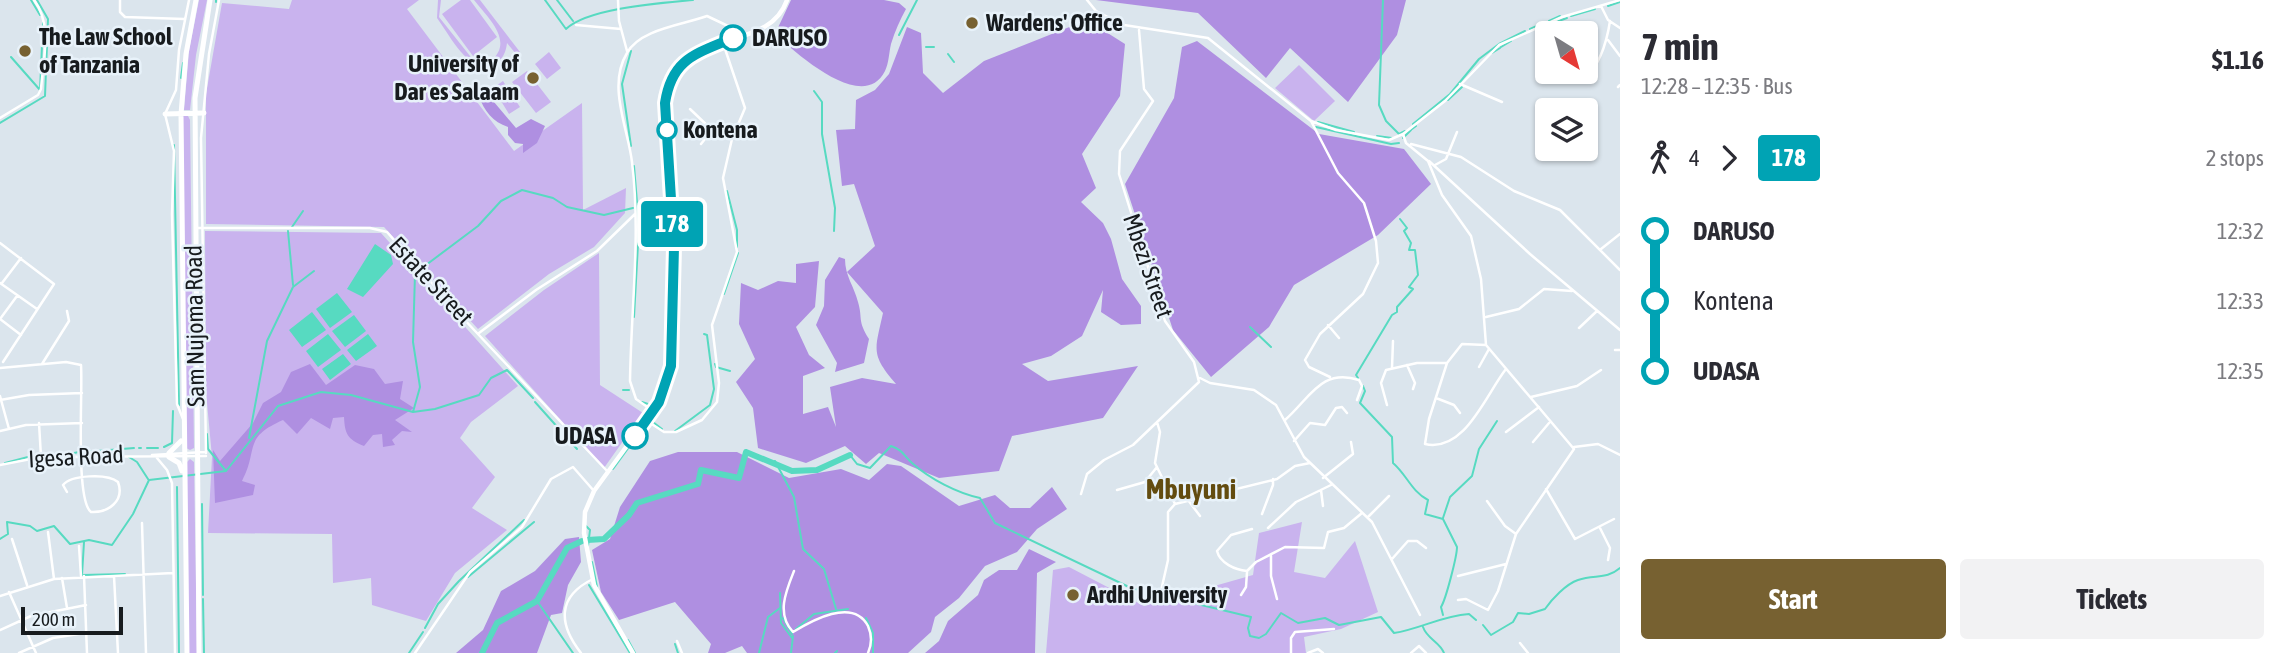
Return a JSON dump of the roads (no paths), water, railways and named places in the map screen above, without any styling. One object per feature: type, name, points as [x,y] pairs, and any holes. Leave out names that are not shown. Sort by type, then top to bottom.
[{"type":"main road","name":"Sam Nujoma Road","points":[[187,653],[181,114],[186,54],[196,0]]},
{"type":"main road","name":"Sam Nujoma Road","points":[[199,653],[195,113],[199,57],[210,0]]},
{"type":"main road","points":[[165,114],[204,113]]},
{"type":"main road","points":[[183,435],[179,445],[169,455],[179,463],[184,474]]},
{"type":"street","points":[[120,0],[120,12],[125,17],[184,19]]},
{"type":"street","points":[[183,419],[177,404],[172,214],[174,151],[165,114],[176,90],[184,19],[189,0]]},
{"type":"street","points":[[202,227],[201,138],[208,64],[219,0]]},
{"type":"street","points":[[618,0],[627,51],[619,84],[632,161],[635,214],[629,381],[636,399],[653,411]]},
{"type":"street","points":[[633,653],[593,579],[584,533],[585,512],[594,491],[647,421],[665,391],[671,366],[674,247],[665,103],[667,88],[675,71],[686,60],[771,23],[784,10],[787,0]]},
{"type":"street","points":[[1087,0],[1104,16],[1139,29],[1198,35],[1215,41],[1311,121],[1338,173],[1364,203],[1378,259],[1363,294],[1328,325],[1305,359],[1309,367],[1330,377]]},
{"type":"street","points":[[1311,121],[1363,136],[1390,140],[1398,138],[1445,101],[1486,55],[1511,38],[1562,17],[1620,0]]},
{"type":"street","points":[[0,118],[40,92],[46,25],[37,1]]},
{"type":"street","points":[[1601,6],[1610,21],[1620,28]]},
{"type":"street","points":[[627,51],[654,32],[707,16],[728,26],[733,38]]},
{"type":"street","points":[[1598,58],[1608,40],[1610,21]]},
{"type":"street","points":[[576,26],[621,29]]},
{"type":"street","name":"Mbezi Street","points":[[1139,29],[1144,89],[1153,101],[1120,151],[1119,174],[1165,321],[1194,362],[1200,378]]},
{"type":"street","points":[[1608,40],[1620,57]]},
{"type":"street","points":[[647,421],[664,432],[676,432],[702,420],[717,402],[719,388],[712,326],[737,252],[723,178],[732,139],[744,113],[745,103],[723,43]]},
{"type":"street","points":[[1460,84],[1502,102]]},
{"type":"street","points":[[690,109],[712,130],[732,139]]},
{"type":"street","points":[[701,144],[712,130]]},
{"type":"street","points":[[1434,165],[1449,153],[1457,132]]},
{"type":"street","points":[[1403,134],[1408,144],[1572,291],[1620,330]]},
{"type":"street","points":[[1408,144],[1449,153],[1474,163],[1525,197],[1560,210],[1620,270]]},
{"type":"street","points":[[1428,161],[1442,195],[1471,236],[1486,317],[1488,346],[1479,367]]},
{"type":"street","points":[[479,333],[597,251],[635,214]]},
{"type":"street","name":"Igesa Road","points":[[0,465],[41,457],[206,454],[202,227]]},
{"type":"street","name":"Estate Street","points":[[194,228],[379,229],[393,238],[460,315],[608,472]]},
{"type":"street","points":[[1601,249],[1620,234]]},
{"type":"street","points":[[0,243],[54,285],[3,362]]},
{"type":"street","points":[[21,258],[1,283],[38,310]]},
{"type":"street","points":[[1486,317],[1519,309],[1544,289],[1572,291]]},
{"type":"street","points":[[18,295],[0,319],[21,335]]},
{"type":"street","points":[[42,364],[69,321],[67,311]]},
{"type":"street","points":[[1579,328],[1597,311]]},
{"type":"street","points":[[1328,325],[1339,338]]},
{"type":"street","points":[[1392,341],[1392,368]]},
{"type":"street","points":[[1506,369],[1463,435],[1429,446],[1424,439],[1447,363],[1462,344],[1488,346],[1549,423],[1574,447]]},
{"type":"street","points":[[0,358],[5,367]]},
{"type":"street","points":[[0,368],[78,362],[82,393],[83,457],[80,478],[89,511],[104,512],[118,500],[120,489],[113,479],[80,478],[63,483],[67,492]]},
{"type":"street","points":[[1387,405],[1381,379],[1384,372],[1407,365],[1447,363]]},
{"type":"street","points":[[1407,365],[1415,380],[1413,389]]},
{"type":"street","points":[[1529,397],[1577,386],[1601,370]]},
{"type":"street","points":[[1285,421],[1330,377],[1342,374],[1359,380],[1362,386],[1357,400]]},
{"type":"street","points":[[1081,494],[1087,474],[1104,460],[1126,451],[1174,404],[1192,393],[1200,378],[1210,383],[1244,387],[1260,393],[1276,405],[1294,441],[1310,463],[1323,478],[1368,517],[1392,559],[1409,599],[1420,615]]},
{"type":"street","points":[[9,429],[0,399],[82,393]]},
{"type":"street","points":[[1436,398],[1454,405],[1460,413]]},
{"type":"street","points":[[1506,432],[1539,407]]},
{"type":"street","points":[[1294,441],[1308,423],[1325,425],[1336,408],[1343,408],[1347,413]]},
{"type":"street","points":[[1157,422],[1157,467],[1175,504]]},
{"type":"street","points":[[0,431],[39,423],[82,423]]},
{"type":"street","points":[[39,423],[41,457]]},
{"type":"street","points":[[1533,442],[1549,423]]},
{"type":"street","points":[[1323,478],[1353,454],[1351,442]]},
{"type":"street","points":[[1458,600],[1466,599],[1488,610],[1516,534],[1574,447],[1598,444],[1620,455]]},
{"type":"street","points":[[154,456],[172,481],[175,653]]},
{"type":"street","points":[[1161,591],[1168,560],[1168,512],[1175,504],[1273,479],[1296,466],[1310,463]]},
{"type":"street","points":[[415,653],[462,582],[522,527],[551,479],[573,467],[594,491]]},
{"type":"street","points":[[1117,490],[1145,482],[1157,467]]},
{"type":"street","points":[[1262,514],[1273,479]]},
{"type":"street","points":[[1268,528],[1296,502],[1331,485]]},
{"type":"street","points":[[1546,489],[1576,539],[1614,519]]},
{"type":"street","points":[[1321,490],[1323,506]]},
{"type":"street","points":[[1368,517],[1389,496]]},
{"type":"street","points":[[1188,500],[1200,516]]},
{"type":"street","points":[[1487,501],[1505,526],[1516,534]]},
{"type":"street","points":[[1241,595],[1246,587],[1247,571],[1256,562],[1293,545],[1324,548],[1328,532],[1344,528],[1363,512]]},
{"type":"street","points":[[142,523],[146,653]]},
{"type":"street","points":[[1600,528],[1609,548],[1608,560]]},
{"type":"street","points":[[1247,571],[1227,564],[1217,551],[1231,535],[1252,529]]},
{"type":"street","points":[[48,532],[54,579]]},
{"type":"street","points":[[12,539],[27,585]]},
{"type":"street","points":[[1392,559],[1408,541],[1417,541],[1426,548]]},
{"type":"street","points":[[79,546],[86,605],[87,653]]},
{"type":"street","points":[[1270,556],[1271,576],[1277,599]]},
{"type":"street","points":[[1458,576],[1507,564]]},
{"type":"street","points":[[793,571],[784,603],[786,622],[791,630],[793,632],[827,614],[857,615],[869,630],[871,643],[868,653]]},
{"type":"street","points":[[0,596],[27,585],[54,579],[173,573]]},
{"type":"street","points":[[114,575],[118,653]]},
{"type":"street","points":[[62,578],[67,608]]},
{"type":"street","points":[[581,653],[568,635],[565,612],[571,595],[593,579]]},
{"type":"street","points":[[9,592],[36,653]]},
{"type":"street","points":[[0,630],[20,620],[86,605]]},
{"type":"street","points":[[1292,653],[1291,638],[1295,632],[1334,629]]},
{"type":"street","points":[[19,653],[32,645],[86,632]]},
{"type":"street","points":[[677,641],[682,653]]},
{"type":"street","points":[[1520,643],[1528,653]]},
{"type":"street","points":[[1412,653],[1419,646],[1426,653]]},
{"type":"street","points":[[1308,653],[1317,649],[1323,653]]},
{"type":"waterway","points":[[31,0],[40,15]]},
{"type":"waterway","points":[[0,123],[45,96],[48,19],[37,0]]},
{"type":"waterway","points":[[545,0],[566,29],[576,22],[607,11],[693,0]]},
{"type":"waterway","points":[[557,0],[573,21]]},
{"type":"waterway","points":[[899,35],[917,0]]},
{"type":"waterway","points":[[1383,0],[1379,105],[1386,121],[1399,134],[1405,131]]},
{"type":"waterway","points":[[1608,6],[1620,2]]},
{"type":"waterway","points":[[1571,16],[1595,9]]},
{"type":"waterway","points":[[1549,21],[1560,16]]},
{"type":"waterway","points":[[1559,21],[1567,18]]},
{"type":"waterway","points":[[11,57],[40,90],[43,23]]},
{"type":"waterway","points":[[1530,29],[1535,27]]},
{"type":"waterway","points":[[1413,124],[1450,94],[1479,59],[1499,44],[1525,31]]},
{"type":"waterway","points":[[1501,47],[1511,41]]},
{"type":"waterway","points":[[926,47],[934,47]]},
{"type":"waterway","points":[[1492,53],[1500,48]]},
{"type":"waterway","points":[[631,51],[622,84],[631,146]]},
{"type":"waterway","points":[[948,54],[954,62]]},
{"type":"waterway","points":[[181,78],[183,63]]},
{"type":"waterway","points":[[1448,100],[1462,87]]},
{"type":"waterway","points":[[814,91],[822,102],[822,134],[835,208],[834,231]]},
{"type":"waterway","points":[[1318,122],[1354,132]]},
{"type":"waterway","points":[[1412,129],[1416,126]]},
{"type":"waterway","points":[[1316,127],[1391,144],[1399,143]]},
{"type":"waterway","points":[[1403,138],[1411,130]]},
{"type":"waterway","points":[[669,133],[675,226]]},
{"type":"waterway","points":[[1377,136],[1392,138]]},
{"type":"waterway","points":[[174,145],[179,405]]},
{"type":"waterway","points":[[634,166],[639,226],[634,317]]},
{"type":"waterway","points":[[413,412],[420,387],[413,342],[415,274],[418,271],[478,226],[501,201],[522,190],[553,198],[567,207],[604,215],[633,208]]},
{"type":"waterway","points":[[727,191],[737,230],[737,247]]},
{"type":"waterway","points":[[639,208],[656,201]]},
{"type":"waterway","points":[[292,227],[303,211]]},
{"type":"waterway","points":[[1358,378],[1356,375],[1392,315],[1397,312],[1397,307],[1413,289],[1409,287],[1418,275],[1415,250],[1409,250],[1411,243],[1404,231],[1407,228],[1400,219]]},
{"type":"waterway","points":[[288,231],[293,285]]},
{"type":"waterway","points":[[724,294],[738,253]]},
{"type":"waterway","points":[[249,438],[267,341],[293,287],[314,271]]},
{"type":"waterway","points":[[1250,327],[1271,347]]},
{"type":"waterway","points":[[675,431],[710,405],[714,389],[707,335],[704,334]]},
{"type":"waterway","points":[[715,364],[716,367],[730,371]]},
{"type":"waterway","points":[[0,539],[8,534],[7,522],[30,526],[37,531],[54,526],[70,544],[89,540],[112,545],[133,514],[149,480],[226,471],[278,406],[321,392],[351,395],[413,412],[435,409],[479,395],[491,378],[507,370],[533,398]]},
{"type":"waterway","points":[[665,393],[672,375]]},
{"type":"waterway","points":[[1363,386],[1365,391],[1360,403],[1392,437],[1393,463],[1417,492],[1428,500],[1425,514],[1443,519],[1457,547],[1441,607],[1443,615]]},
{"type":"waterway","points":[[623,390],[629,390]]},
{"type":"waterway","points":[[535,402],[577,449]]},
{"type":"waterway","points":[[642,402],[651,405]]},
{"type":"waterway","points":[[164,447],[172,443],[173,411]]},
{"type":"waterway","points":[[649,419],[662,429]]},
{"type":"waterway","points":[[1443,518],[1450,497],[1472,476],[1479,449],[1497,421]]},
{"type":"waterway","points":[[613,469],[645,425]]},
{"type":"waterway","points":[[207,434],[208,449],[226,471]]},
{"type":"waterway","points":[[850,455],[857,464],[870,468],[891,446],[901,451],[935,480],[980,498],[995,523],[1131,588],[1251,617],[1248,628],[1250,636],[1259,638],[1266,634],[1281,613],[1298,623],[1325,618],[1339,625],[1381,617],[1394,633],[1459,615],[1469,614],[1476,620]]},
{"type":"waterway","points":[[85,452],[134,448]]},
{"type":"waterway","points":[[147,448],[158,448]]},
{"type":"waterway","points":[[64,455],[79,452]]},
{"type":"waterway","points":[[587,540],[604,539],[629,515],[637,503],[698,484],[701,470],[739,478],[746,452],[792,471],[817,470],[850,455]]},
{"type":"waterway","points":[[55,455],[61,454]]},
{"type":"waterway","points":[[5,463],[28,457]]},
{"type":"waterway","points":[[129,457],[137,462],[148,479]]},
{"type":"waterway","points":[[775,461],[794,497],[803,549],[824,569],[836,609]]},
{"type":"waterway","points":[[177,487],[179,653]]},
{"type":"waterway","points":[[202,504],[203,595]]},
{"type":"waterway","points":[[425,628],[438,604],[459,581],[524,520]]},
{"type":"waterway","points":[[468,577],[534,522]]},
{"type":"waterway","points":[[586,526],[590,530],[588,546]]},
{"type":"waterway","points":[[482,653],[497,623],[537,601],[567,548],[582,541]]},
{"type":"waterway","points":[[84,542],[82,575],[125,574]]},
{"type":"waterway","points":[[592,562],[597,587]]},
{"type":"waterway","points":[[1483,625],[1491,635],[1513,622],[1518,613],[1529,614],[1545,609],[1573,582],[1610,574],[1620,568]]},
{"type":"waterway","points":[[589,585],[630,653]]},
{"type":"waterway","points":[[780,593],[781,623],[792,638]]},
{"type":"waterway","points":[[203,599],[204,653]]},
{"type":"waterway","points":[[537,601],[573,653]]},
{"type":"waterway","points":[[759,653],[768,617],[780,608]]},
{"type":"waterway","points":[[796,629],[814,614],[848,609]]},
{"type":"waterway","points":[[783,618],[792,634]]},
{"type":"waterway","points":[[866,618],[873,633],[873,653]]},
{"type":"waterway","points":[[1423,627],[1444,653]]},
{"type":"waterway","points":[[409,653],[423,632]]},
{"type":"waterway","points":[[791,653],[793,636]]},
{"type":"waterway","points":[[628,640],[635,653]]},
{"type":"waterway","points":[[675,644],[678,653]]},
{"type":"place","name":"Wardens' Office","points":[[972,23]]},
{"type":"place","name":"DARUSO","points":[[733,38]]},
{"type":"place","name":"The Law School of Tanzania","points":[[25,51]]},
{"type":"place","name":"University of Dar es Salaam","points":[[533,78]]},
{"type":"place","name":"Kontena","points":[[667,130]]},
{"type":"place","name":"UDASA","points":[[635,436]]},
{"type":"place","name":"Ardhi University","points":[[1073,595]]},
{"type":"district","name":"Mbuyuni","points":[[1191,489]]}]
